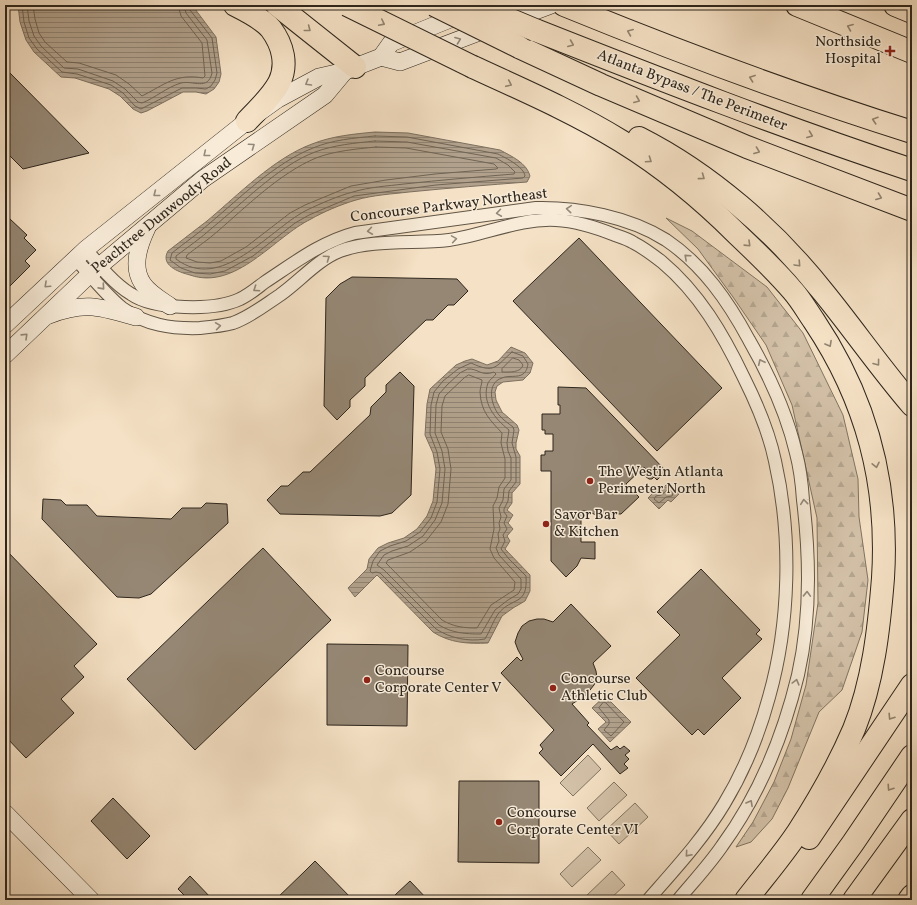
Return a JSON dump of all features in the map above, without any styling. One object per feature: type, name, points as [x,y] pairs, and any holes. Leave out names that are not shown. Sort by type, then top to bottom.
[{"type":"highway","points":[[235,5],[251,14],[270,28],[282,48],[284,58],[284,69],[279,83],[267,100],[247,121]]},
{"type":"highway","points":[[277,5],[350,69]]},
{"type":"highway","points":[[347,5],[473,67],[555,105],[620,141],[673,176],[719,216],[795,293],[824,336],[844,372],[859,404],[869,436],[876,467],[882,503],[885,547],[876,643],[866,690],[854,729],[829,779],[797,833],[746,900]]},
{"type":"highway","points":[[434,5],[519,47],[602,85],[747,147],[912,210]]},
{"type":"highway","name":"Atlanta Bypass / The Perimeter","points":[[475,5],[652,76],[822,140],[912,170]]},
{"type":"highway","points":[[797,5],[912,52]]},
{"type":"highway","points":[[836,5],[912,38]]},
{"type":"highway","points":[[895,5],[912,12]]},
{"type":"highway","points":[[572,8],[723,67],[912,132]]},
{"type":"highway","points":[[555,105],[617,126],[646,141],[703,176],[768,233],[799,264],[824,292],[886,375],[912,405]]},
{"type":"highway","points":[[764,900],[822,820],[912,685]]},
{"type":"highway","points":[[812,900],[912,756]]},
{"type":"highway","points":[[854,900],[912,820]]},
{"type":"highway","points":[[857,900],[912,845]]},
{"type":"highway","points":[[909,900],[912,896]]},
{"type":"main road","name":"Peachtree Dunwoody Road","points":[[5,325],[81,254],[247,121],[278,99],[319,77],[350,69],[381,57],[392,43],[486,5]]},
{"type":"main road","points":[[381,57],[400,62],[550,5]]},
{"type":"main road","name":"Peachtree Dunwoody Road","points":[[5,355],[95,270],[203,180],[325,95],[350,69]]},
{"type":"main road","points":[[148,226],[137,255],[138,273],[143,284],[154,295],[170,306]]},
{"type":"main road","points":[[45,317],[64,310],[82,306],[102,308],[136,317]]},
{"type":"main road","points":[[5,813],[90,900]]},
{"type":"street","name":"Concourse Parkway Northeast","points":[[95,270],[117,283],[131,295],[159,304],[188,308],[215,306],[240,300],[324,244],[339,237],[355,233],[536,208],[576,210],[622,220],[644,228],[665,239],[685,254],[704,273],[721,293],[737,317],[758,357],[789,426],[797,454],[807,532],[807,596],[803,642],[798,673],[781,733],[771,761],[754,795],[729,836],[699,876],[678,900]]},
{"type":"street","name":"Concourse Parkway Northeast","points":[[81,254],[95,270],[120,306],[136,317],[151,323],[171,328],[220,326],[235,322],[248,316],[284,293],[330,256],[344,249],[380,244],[463,238],[520,223],[544,220],[575,222],[597,227],[635,243],[653,255],[687,286],[718,328],[730,349],[749,388],[768,433],[775,459],[785,533],[785,608],[777,669],[761,726],[748,758],[724,805],[694,846],[648,900]]},
{"type":"green space","points":[[666,218],[692,231],[767,287],[803,333],[843,415],[858,479],[859,517],[868,580],[862,632],[842,690],[819,712],[788,788],[772,819],[751,842],[736,847],[753,822],[774,782],[791,739],[806,685],[818,603],[817,518],[792,405],[766,345],[698,249]]},
{"type":"green space","points":[[588,755],[601,769],[573,796],[560,783]]},
{"type":"green space","points":[[614,782],[627,795],[599,821],[587,808]]},
{"type":"green space","points":[[635,803],[648,817],[619,844],[606,830]]},
{"type":"green space","points":[[588,847],[601,860],[572,887],[560,874]]},
{"type":"green space","points":[[612,871],[625,885],[609,900],[585,900],[584,898]]},
{"type":"water","points":[[18,5],[192,5],[216,37],[221,74],[219,82],[214,89],[206,94],[183,92],[141,113],[133,109],[120,96],[109,89],[75,78],[61,77],[34,52],[26,40],[20,22]]},
{"type":"water","points":[[375,132],[408,133],[500,150],[514,157],[526,167],[530,176],[527,182],[389,194],[362,198],[339,206],[311,219],[297,227],[254,260],[223,276],[207,278],[190,275],[176,270],[168,264],[166,256],[168,251],[207,221],[257,178],[284,158],[298,150],[327,139]]},
{"type":"water","points":[[511,347],[525,353],[533,363],[530,373],[523,380],[503,382],[497,386],[495,392],[496,400],[502,412],[517,425],[519,430],[516,449],[520,456],[520,484],[512,493],[512,503],[507,510],[513,515],[508,523],[513,529],[507,536],[510,541],[505,549],[530,575],[530,591],[525,601],[502,616],[488,643],[453,641],[433,632],[377,575],[355,597],[348,588],[367,569],[369,559],[378,548],[404,538],[417,529],[427,516],[433,501],[436,469],[433,453],[425,435],[427,404],[430,389],[456,365],[472,359],[487,365],[498,361]]},
{"type":"water","points":[[668,483],[679,494],[671,502],[668,500],[659,509],[648,498],[656,490],[659,492]]},
{"type":"water","points":[[605,696],[631,722],[610,742],[598,729],[606,722],[592,708]]},
{"type":"building","points":[[10,73],[89,153],[23,169],[5,151],[5,74]]},
{"type":"building","points":[[10,219],[27,235],[24,238],[36,250],[25,261],[30,266],[5,291],[5,223]]},
{"type":"building","points":[[579,238],[722,388],[657,451],[513,301]]},
{"type":"building","points":[[352,277],[457,279],[468,291],[454,305],[448,305],[433,320],[426,320],[365,378],[365,386],[350,400],[350,407],[337,420],[324,406],[326,298],[340,284]]},
{"type":"building","points":[[400,372],[414,386],[411,495],[392,513],[380,516],[280,514],[267,500],[281,486],[288,486],[303,472],[310,472],[370,415],[371,407],[386,392],[386,385]]},
{"type":"building","name":"The Westin Atlanta Perimeter North","points":[[558,387],[586,388],[666,471],[657,480],[654,477],[649,479],[645,476],[646,469],[644,467],[626,484],[639,497],[621,514],[605,514],[601,518],[592,513],[588,513],[588,511],[581,511],[581,542],[595,542],[595,559],[581,558],[577,566],[566,577],[551,561],[551,471],[541,471],[541,455],[545,455],[545,451],[553,451],[553,434],[545,434],[545,430],[542,430],[542,414],[560,414],[560,405],[558,405]]},
{"type":"building","points":[[43,499],[61,500],[66,505],[87,505],[97,516],[171,519],[182,508],[201,508],[206,503],[227,504],[228,523],[151,594],[139,598],[117,597],[42,519]]},
{"type":"building","points":[[263,548],[331,620],[195,750],[127,679]]},
{"type":"building","points":[[5,549],[97,644],[74,666],[84,677],[61,699],[74,713],[26,758],[5,736]]},
{"type":"building","points":[[701,569],[760,630],[756,634],[762,639],[722,678],[741,698],[704,735],[698,729],[692,735],[636,678],[680,635],[657,612]]},
{"type":"building","name":"Concourse Athletic Club","points":[[571,604],[611,646],[593,663],[597,678],[594,685],[586,695],[572,704],[589,723],[587,725],[611,750],[617,746],[620,749],[624,746],[630,751],[625,755],[629,759],[624,764],[628,768],[620,774],[593,744],[561,776],[539,753],[543,749],[540,745],[554,730],[501,673],[517,657],[521,661],[523,659],[515,642],[522,626],[529,621],[537,619],[544,619],[553,622]]},
{"type":"building","name":"Concourse Corporate Center V","points":[[327,644],[408,645],[407,726],[327,725]]},
{"type":"building","name":"Concourse Corporate Center VI","points":[[459,781],[539,781],[539,863],[458,862]]},
{"type":"building","points":[[113,798],[150,836],[127,859],[91,821]]},
{"type":"building","points":[[315,861],[353,900],[275,900],[305,871]]},
{"type":"building","points":[[190,876],[213,900],[189,900],[178,889]]},
{"type":"building","points":[[410,881],[428,900],[391,900],[395,895]]},
{"type":"place","name":"Northside Hospital","points":[[890,51]]},
{"type":"place","name":"The Westin Atlanta Perimeter North","points":[[590,481]]},
{"type":"place","name":"Savor Bar & Kitchen","points":[[546,524]]},
{"type":"place","name":"Concourse Corporate Center V","points":[[367,680]]},
{"type":"place","name":"Concourse Athletic Club","points":[[553,688]]},
{"type":"place","name":"Concourse Corporate Center VI","points":[[499,822]]}]
